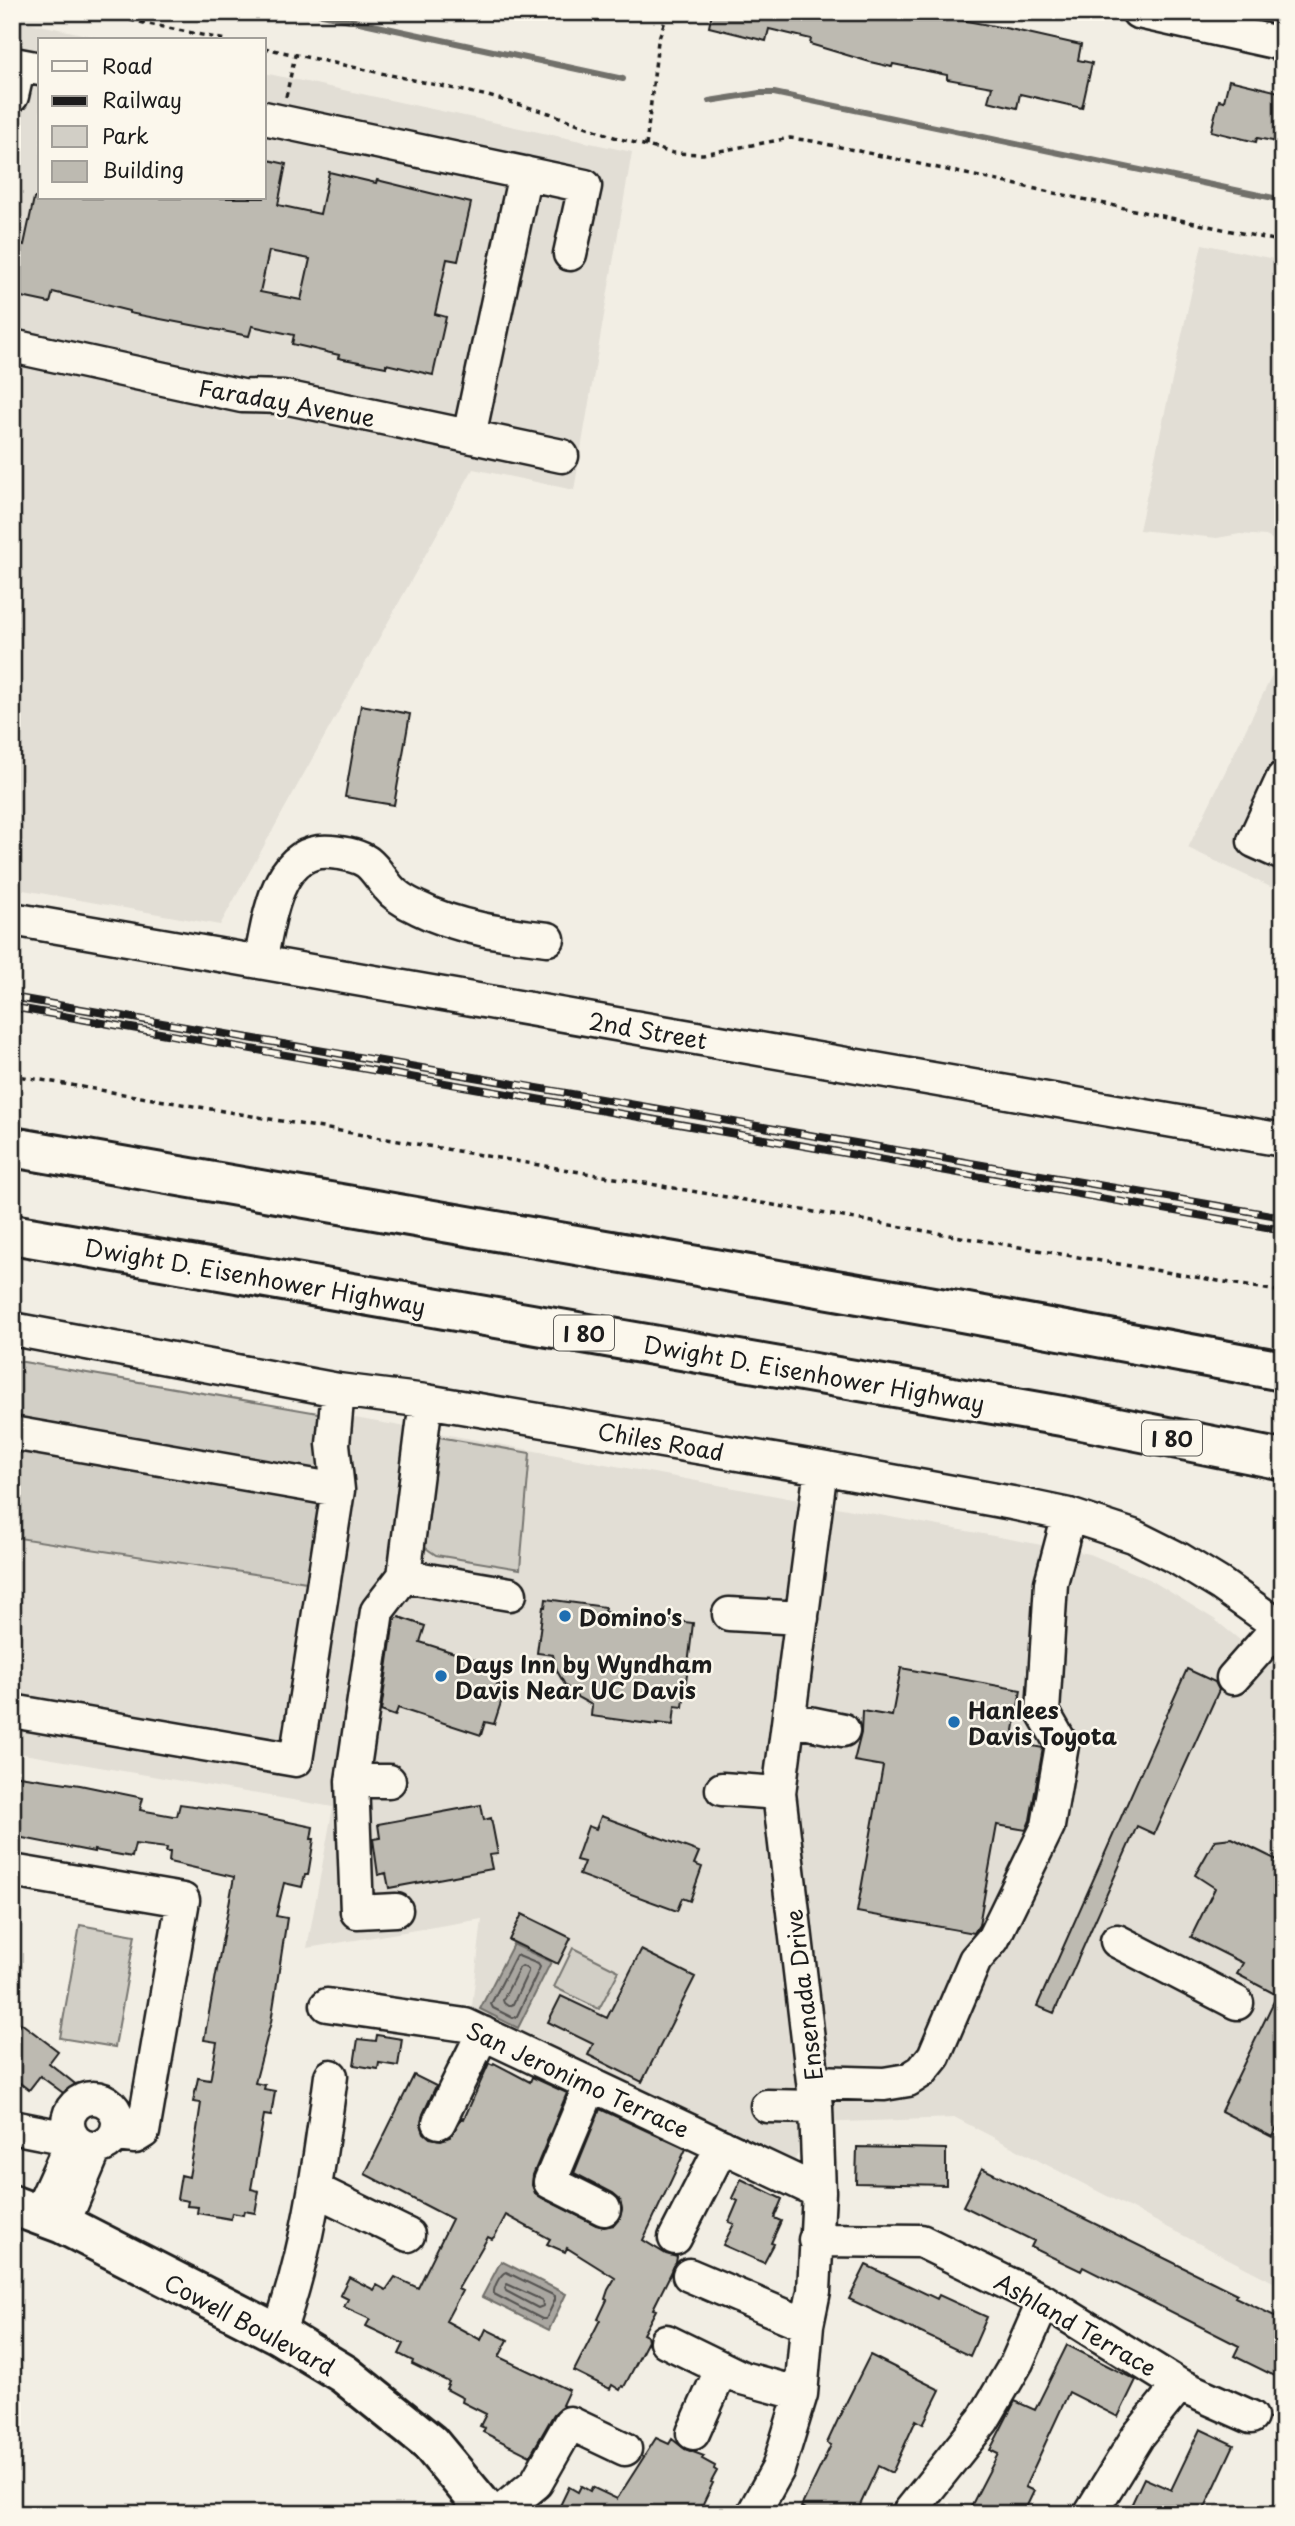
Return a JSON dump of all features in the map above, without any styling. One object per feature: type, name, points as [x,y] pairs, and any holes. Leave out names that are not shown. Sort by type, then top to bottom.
[{"type":"main road","points":[[12,1147],[951,1310],[1283,1371]]},
{"type":"main road","name":"Dwight D. Eisenhower Highway","points":[[12,1234],[1062,1416],[1283,1460]]},
{"type":"main road","points":[[951,1310],[1139,1335],[1283,1349]]},
{"type":"main road","name":"Cowell Boulevard","points":[[38,2214],[278,2334],[344,2374],[430,2443],[489,2514]]},
{"type":"street","points":[[1149,13],[1283,44]]},
{"type":"street","points":[[12,96],[19,65],[38,69]]},
{"type":"street","points":[[273,120],[585,186],[570,254]]},
{"type":"street","points":[[469,436],[525,173]]},
{"type":"street","name":"Faraday Avenue","points":[[12,346],[242,396],[284,397],[562,456]]},
{"type":"street","points":[[1283,778],[1254,841],[1283,854]]},
{"type":"street","points":[[260,962],[274,904],[284,877],[295,864],[324,852],[341,853],[364,860],[379,872],[388,887],[418,909],[442,918],[500,932],[548,939]]},
{"type":"street","name":"2nd Street","points":[[12,919],[1283,1140]]},
{"type":"street","name":"Chiles Road","points":[[12,1329],[338,1390],[426,1401],[821,1468],[1069,1516],[1133,1536],[1179,1559],[1281,1627]]},
{"type":"street","points":[[12,1711],[296,1760],[338,1490],[332,1444],[338,1390]]},
{"type":"street","points":[[396,1910],[357,1912],[352,1781],[377,1611],[404,1576],[426,1401]]},
{"type":"street","points":[[12,1433],[338,1490]]},
{"type":"street","name":"Ensenada Drive","points":[[753,2514],[778,2469],[801,2394],[807,2326],[814,2291],[819,2192],[815,2094],[779,1793],[821,1468]]},
{"type":"street","points":[[766,2106],[815,2094],[908,2080],[922,2071],[934,2056],[975,1960],[993,1938],[1048,1826],[1062,1745],[1043,1712],[1050,1597],[1051,1583],[1069,1516]]},
{"type":"street","points":[[404,1576],[510,1594]]},
{"type":"street","points":[[729,1614],[802,1618]]},
{"type":"street","points":[[1233,1678],[1281,1627]]},
{"type":"street","points":[[789,1719],[844,1730]]},
{"type":"street","points":[[352,1781],[389,1781]]},
{"type":"street","points":[[722,1789],[779,1793]]},
{"type":"street","points":[[12,1871],[183,1900],[143,2132],[135,2137],[94,2141],[12,2127]]},
{"type":"street","points":[[1117,1941],[1237,2003]]},
{"type":"street","name":"San Jeronimo Terrace","points":[[327,2005],[465,2025],[819,2192]]},
{"type":"street","points":[[439,2122],[483,2033]]},
{"type":"street","points":[[278,2334],[295,2287],[316,2190],[331,2076]]},
{"type":"street","points":[[591,2084],[550,2182],[604,2209]]},
{"type":"street","points":[[38,2214],[94,2141]]},
{"type":"street","points":[[675,2238],[722,2147]]},
{"type":"street","points":[[316,2190],[408,2235]]},
{"type":"street","name":"Ashland Terrace","points":[[815,2241],[921,2241],[1044,2301],[1179,2385],[1251,2417]]},
{"type":"street","points":[[690,2275],[807,2326]]},
{"type":"street","points":[[908,2514],[983,2420],[1017,2362],[1044,2301]]},
{"type":"street","points":[[666,2341],[742,2378],[801,2394]]},
{"type":"street","points":[[692,2433],[722,2368]]},
{"type":"street","points":[[1090,2514],[1138,2437],[1179,2385]]},
{"type":"street","points":[[498,2514],[536,2483],[570,2423],[625,2449]]},
{"type":"path","points":[[91,12],[216,38]]},
{"type":"path","points":[[646,146],[659,41],[668,12]]},
{"type":"path","points":[[266,48],[488,96],[548,113],[617,138],[687,155],[783,139],[812,141],[1283,242]]},
{"type":"path","points":[[273,120],[295,55]]},
{"type":"path","points":[[12,1075],[1283,1292]]},
{"type":"shaded area","points":[[12,19],[101,38],[38,38],[38,200],[266,200],[266,73],[632,152],[574,490],[473,469],[220,925],[12,888]]},
{"type":"shaded area","points":[[1202,244],[1283,261],[1283,545],[1266,536],[1240,534],[1217,538],[1139,530]]},
{"type":"shaded area","points":[[1283,653],[1283,893],[1188,848]]},
{"type":"shaded area","points":[[12,1359],[395,1425],[1090,1554],[1149,1579],[1214,1619],[1283,1675],[1283,2287],[956,2118],[815,2123],[791,2167],[471,2015],[482,1919],[307,1948],[333,1807],[12,1752]]},
{"type":"green space","points":[[12,1360],[347,1418],[333,1586],[12,1537]]},
{"type":"green space","points":[[439,1437],[530,1453],[520,1569],[436,1555],[420,1544]]},
{"type":"green space","points":[[80,1925],[135,1935],[115,2047],[60,2038]]},
{"type":"green space","points":[[573,1948],[619,1971],[599,2009],[554,1987]]},
{"type":"water","points":[[513,1944],[551,1962],[518,2028],[480,2009]]},
{"type":"water","points":[[501,2261],[566,2294],[549,2330],[482,2297]]},
{"type":"building","points":[[712,12],[852,12],[869,17],[870,12],[918,12],[1081,45],[1078,60],[1092,63],[1082,108],[1020,94],[1017,108],[988,101],[992,87],[947,79],[947,75],[870,62],[810,44],[811,39],[769,29],[766,41],[709,27]]},
{"type":"building","points":[[1229,80],[1283,93],[1283,143],[1257,138],[1256,142],[1211,131],[1219,100],[1224,101]]},
{"type":"building","points":[[266,159],[286,164],[278,205],[320,214],[329,172],[376,183],[377,180],[471,203],[458,261],[447,259],[435,314],[446,317],[433,375],[386,364],[386,367],[338,358],[339,355],[292,344],[294,335],[252,326],[249,336],[129,313],[53,292],[50,303],[12,295],[12,262],[17,243],[24,245],[34,198],[266,200]],"holes":[[[269,251],[310,259],[301,300],[260,292]]]},
{"type":"building","points":[[361,705],[410,714],[394,805],[345,797]]},
{"type":"building","points":[[546,1599],[605,1607],[604,1612],[693,1623],[683,1707],[675,1706],[673,1725],[591,1716],[592,1705],[577,1697],[565,1685],[557,1671],[553,1655],[537,1653]]},
{"type":"building","name":"Days Inn by Wyndham Davis Near UC Davis","points":[[399,1617],[425,1626],[420,1642],[502,1668],[497,1684],[506,1687],[494,1724],[485,1722],[481,1735],[398,1708],[395,1716],[381,1711],[394,1620]]},
{"type":"building","points":[[901,1668],[1021,1690],[1012,1742],[1043,1748],[1026,1830],[997,1825],[979,1925],[974,1933],[857,1912],[883,1766],[854,1761],[861,1733],[862,1711],[892,1716]]},
{"type":"building","points":[[1187,1669],[1215,1682],[1219,1690],[1154,1834],[1137,1826],[1054,2013],[1037,2006]]},
{"type":"building","points":[[12,1775],[143,1798],[140,1810],[173,1816],[177,1816],[180,1804],[251,1814],[313,1827],[311,1839],[314,1839],[308,1875],[305,1875],[302,1887],[284,1883],[276,1916],[287,1918],[271,2022],[255,2083],[265,2085],[264,2089],[275,2091],[271,2116],[264,2115],[251,2189],[259,2191],[255,2213],[232,2213],[231,2219],[197,2213],[198,2207],[187,2206],[188,2201],[177,2199],[181,2175],[189,2177],[201,2103],[193,2102],[198,2078],[210,2080],[211,2076],[217,2042],[204,2040],[234,1877],[169,1862],[170,1852],[166,1852],[167,1848],[135,1844],[132,1857],[12,1836]]},
{"type":"building","points":[[481,1805],[484,1820],[491,1818],[498,1854],[489,1855],[492,1869],[389,1888],[386,1873],[378,1875],[373,1839],[380,1838],[378,1824]]},
{"type":"building","points":[[601,1816],[699,1852],[694,1864],[702,1867],[690,1901],[682,1898],[677,1911],[579,1875],[584,1862],[576,1860],[588,1826],[596,1829]]},
{"type":"building","points":[[1232,1838],[1277,1860],[1280,1880],[1283,1881],[1283,2116],[1272,2137],[1221,2111],[1277,1995],[1237,1974],[1243,1963],[1191,1937],[1215,1888],[1195,1875],[1215,1840]]},
{"type":"building","points":[[522,1914],[571,1938],[558,1964],[509,1940]]},
{"type":"building","points":[[641,1950],[695,1977],[642,2082],[588,2055],[593,2044],[548,2022],[561,1996],[607,2018]]},
{"type":"building","points":[[21,2023],[58,2051],[49,2063],[79,2087],[70,2098],[40,2076],[29,2090],[12,2077],[12,2035]]},
{"type":"building","points":[[377,2035],[402,2039],[398,2066],[379,2063],[378,2069],[354,2065],[358,2039],[376,2041]]},
{"type":"building","points":[[489,2063],[494,2063],[530,2082],[532,2077],[567,2093],[533,2175],[532,2185],[535,2193],[542,2198],[596,2225],[614,2225],[620,2218],[622,2209],[620,2199],[613,2193],[574,2173],[600,2109],[686,2149],[643,2240],[666,2254],[677,2257],[676,2263],[643,2334],[648,2341],[620,2390],[612,2385],[610,2389],[574,2371],[600,2320],[598,2319],[607,2300],[608,2290],[615,2278],[567,2248],[565,2252],[547,2244],[550,2239],[506,2215],[495,2236],[492,2239],[488,2237],[458,2289],[462,2291],[446,2321],[481,2340],[486,2329],[508,2340],[499,2357],[569,2390],[562,2405],[564,2406],[554,2414],[530,2456],[483,2432],[485,2428],[480,2426],[486,2414],[462,2402],[463,2398],[446,2389],[449,2382],[412,2364],[413,2361],[399,2354],[404,2344],[366,2326],[370,2319],[344,2307],[348,2299],[340,2295],[349,2277],[374,2290],[377,2285],[386,2290],[395,2277],[418,2288],[452,2219],[365,2174],[414,2075],[436,2086],[421,2124],[424,2133],[430,2138],[441,2140],[450,2137],[462,2118],[464,2119]]},
{"type":"building","points":[[857,2147],[946,2149],[946,2185],[856,2183]]},
{"type":"building","points":[[982,2168],[1237,2294],[1235,2297],[1283,2320],[1283,2380],[1234,2356],[1239,2346],[1083,2267],[1081,2271],[1031,2247],[1034,2241],[963,2206]]},
{"type":"building","points":[[741,2179],[782,2199],[774,2218],[781,2221],[771,2243],[774,2244],[764,2263],[723,2245],[734,2224],[729,2222],[738,2201],[732,2198]]},
{"type":"building","points":[[866,2265],[937,2299],[939,2295],[987,2317],[970,2356],[849,2299]]},
{"type":"building","points":[[1067,2345],[1136,2380],[1118,2417],[1069,2392],[1025,2487],[1034,2491],[1023,2514],[967,2514],[998,2454],[990,2450],[1015,2401],[1035,2410]]},
{"type":"building","points":[[870,2355],[940,2390],[923,2424],[916,2420],[892,2473],[878,2466],[856,2514],[815,2514],[801,2507],[831,2445],[827,2443]]},
{"type":"building","points":[[1200,2429],[1234,2445],[1202,2514],[1127,2514],[1144,2478],[1171,2490]]},
{"type":"building","points":[[656,2438],[669,2444],[672,2439],[685,2449],[704,2456],[702,2459],[715,2466],[717,2471],[711,2482],[713,2483],[698,2514],[556,2514],[569,2487],[578,2492],[581,2486],[590,2491],[592,2487],[617,2499]]},
{"type":"waterway","points":[[313,12],[623,79]]},
{"type":"waterway","points":[[709,101],[774,93],[1283,200]]},
{"type":"railway","points":[[12,997],[1283,1217]]},
{"type":"railway","points":[[12,1007],[1283,1230]]},
{"type":"place","name":"Domino's","points":[[565,1616]]},
{"type":"place","name":"Days Inn by Wyndham Davis Near UC Davis","points":[[441,1676]]},
{"type":"place","name":"Hanlees Davis Toyota","points":[[954,1722]]}]
